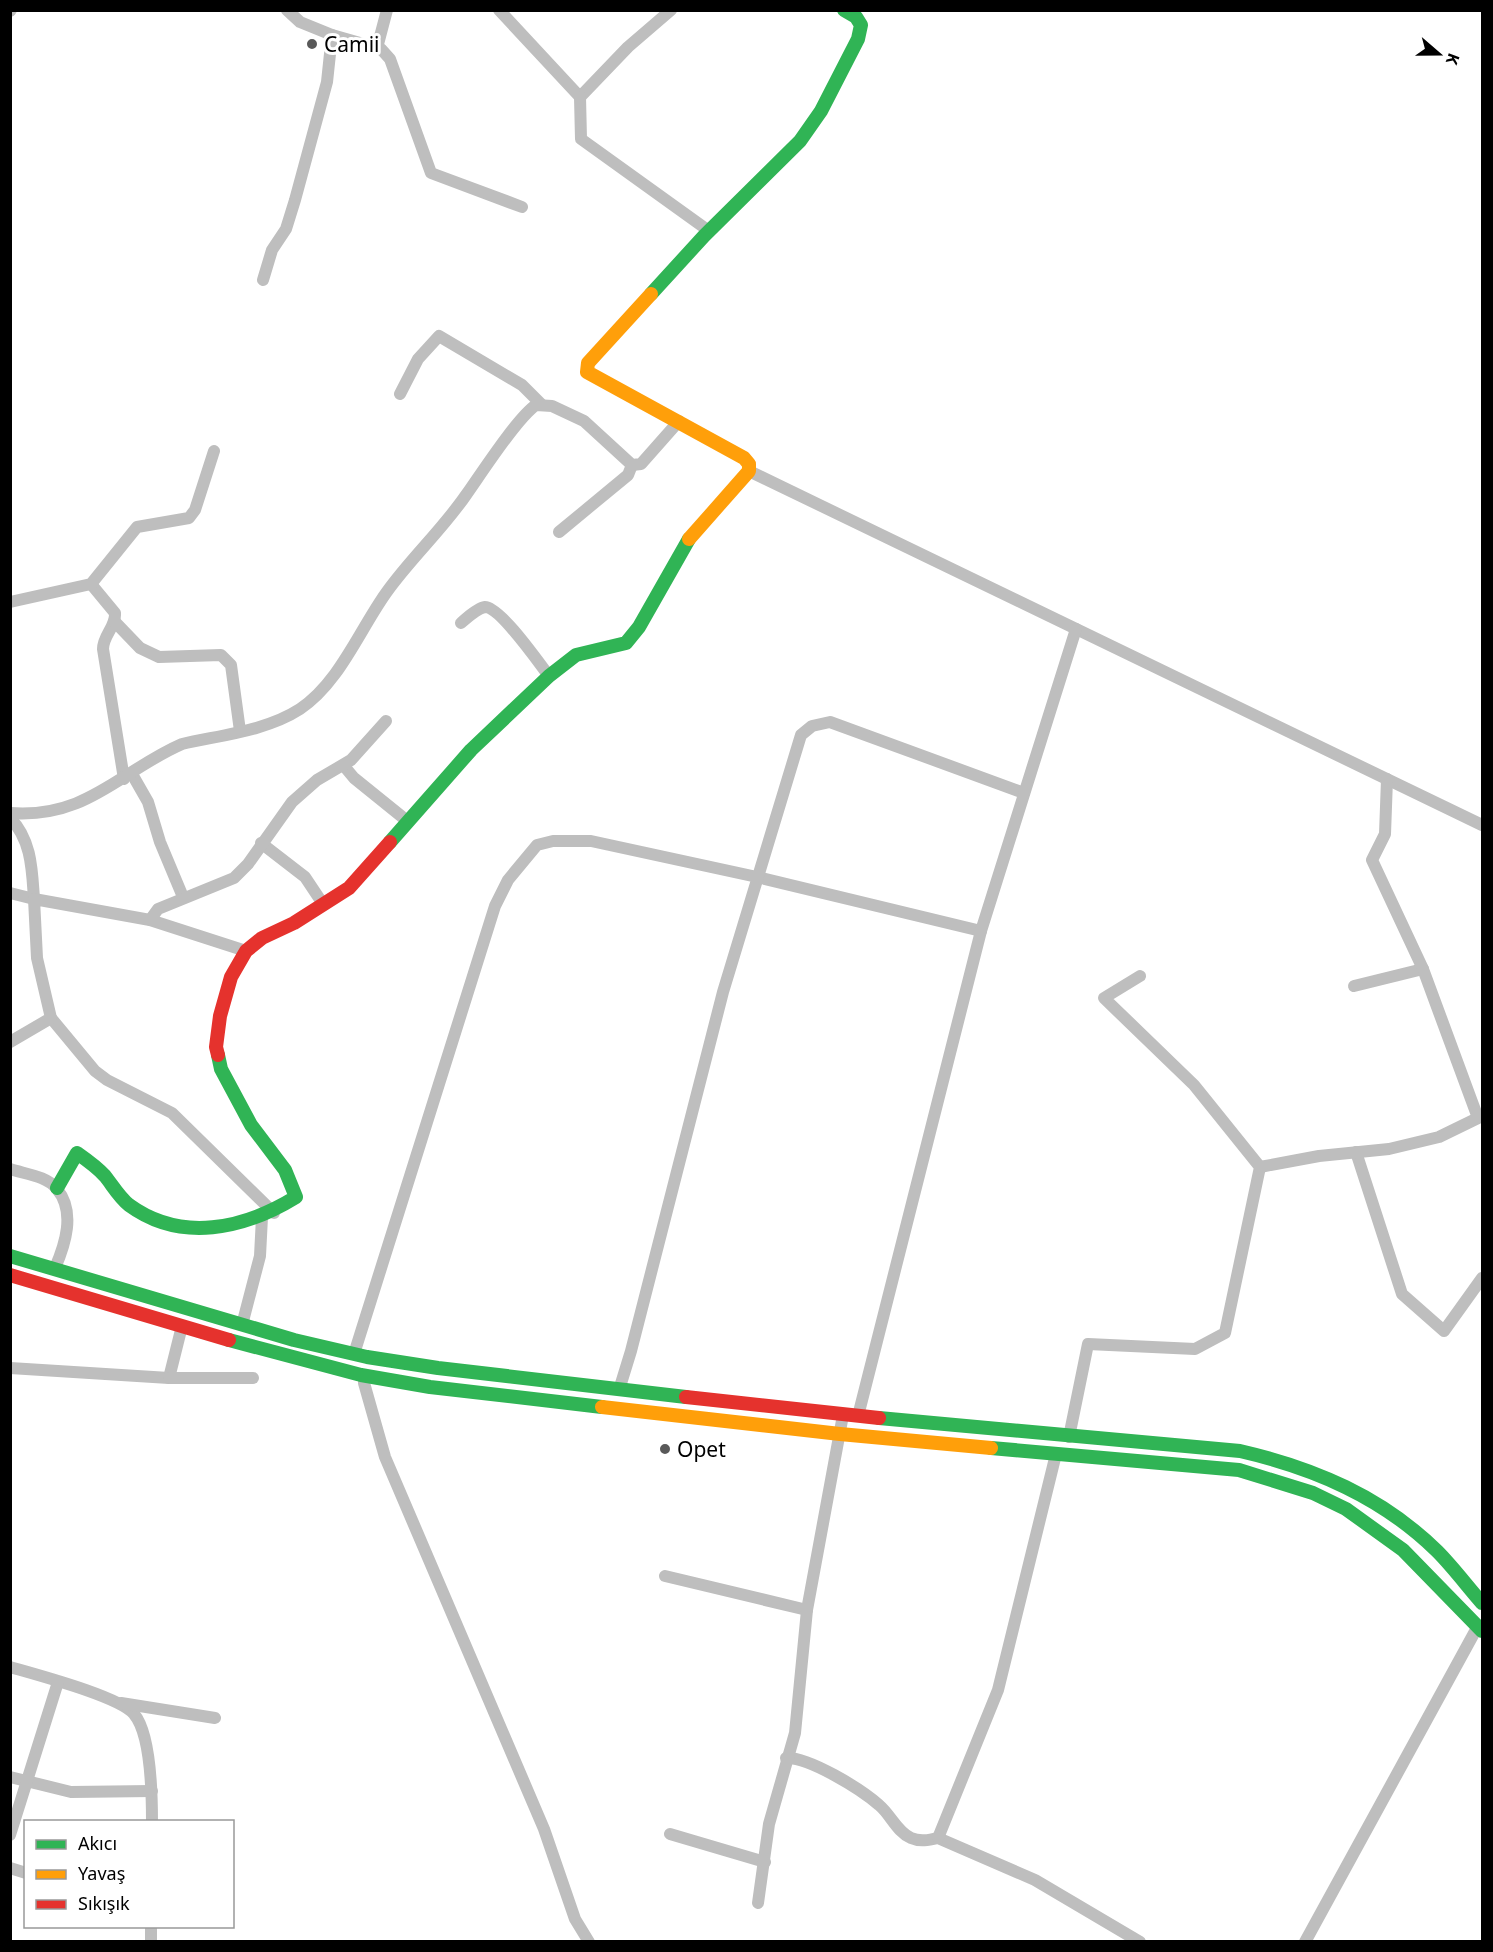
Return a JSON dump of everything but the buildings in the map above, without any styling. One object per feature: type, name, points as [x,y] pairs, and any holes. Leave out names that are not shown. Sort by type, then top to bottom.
[{"type":"main road","points":[[57,1188],[77,1153],[102,1173],[126,1203],[141,1213],[168,1225],[195,1230],[230,1228],[268,1215],[296,1197],[285,1170],[251,1125],[221,1069],[216,1047],[220,1016],[231,977],[246,951],[262,938],[294,923],[349,888],[406,820],[471,750],[549,676],[576,655],[626,643],[639,627],[690,537],[749,471],[749,464],[744,458],[587,372],[588,363],[709,231],[800,141],[821,111],[858,39],[861,25],[856,17],[844,10]]},
{"type":"main road","points":[[10,1256],[242,1325],[354,1354],[438,1368],[843,1415],[1240,1451],[1315,1471],[1367,1497],[1392,1513],[1437,1551],[1482,1603]]},
{"type":"main road","points":[[10,1275],[289,1358],[364,1376],[453,1389],[840,1434],[1239,1470],[1278,1479],[1309,1489],[1340,1505],[1399,1544],[1427,1570],[1480,1629]]},
{"type":"street","points":[[287,10],[300,22],[332,35],[377,48],[390,59],[431,173],[522,207]]},
{"type":"street","points":[[377,48],[387,10]]},
{"type":"street","points":[[499,10],[580,97],[581,139],[709,231]]},
{"type":"street","points":[[580,97],[628,47],[671,10]]},
{"type":"street","points":[[263,280],[272,250],[286,229],[295,200],[327,82],[332,35]]},
{"type":"street","points":[[400,394],[418,359],[439,336],[522,385],[541,404],[559,409],[584,421],[632,465],[640,464],[679,421]]},
{"type":"street","points":[[10,813],[37,813],[66,807],[128,777],[182,744],[266,725],[289,715],[321,691],[402,571],[461,503],[532,408],[541,404]]},
{"type":"street","points":[[10,602],[91,584],[137,527],[184,520],[192,514],[214,451]]},
{"type":"street","points":[[559,532],[628,475],[632,465]]},
{"type":"street","points":[[749,471],[1482,825]]},
{"type":"street","points":[[91,584],[112,606],[115,621],[140,648],[159,657],[221,655],[227,658],[231,665],[240,731]]},
{"type":"street","points":[[461,623],[481,608],[491,609],[505,620],[549,676]]},
{"type":"street","points":[[115,621],[105,638],[103,649],[128,777],[148,801],[159,842],[183,897]]},
{"type":"street","points":[[858,1416],[981,931],[1076,629]]},
{"type":"street","points":[[150,920],[158,909],[234,878],[248,864],[261,843],[300,793],[317,780],[344,766],[386,721]]},
{"type":"street","points":[[619,1390],[723,992],[801,735],[812,726],[830,722],[1024,793]]},
{"type":"street","points":[[344,766],[354,778],[406,820]]},
{"type":"street","points":[[1260,1167],[1389,1149],[1439,1137],[1478,1118],[1423,969],[1372,860],[1385,834],[1387,779]]},
{"type":"street","points":[[10,818],[22,834],[29,853],[37,958],[51,1018],[94,1071],[172,1113],[268,1215],[242,1325]]},
{"type":"street","points":[[354,1354],[495,906],[508,880],[537,845],[553,841],[591,841],[757,877],[981,931]]},
{"type":"street","points":[[261,843],[305,877],[323,904]]},
{"type":"street","points":[[10,893],[150,920],[246,951]]},
{"type":"street","points":[[1354,986],[1423,969]]},
{"type":"street","points":[[1140,976],[1104,998],[1194,1085],[1260,1167]]},
{"type":"street","points":[[10,1042],[51,1018]]},
{"type":"street","points":[[1356,1152],[1402,1294],[1443,1331],[1482,1278]]},
{"type":"street","points":[[1069,1437],[1088,1344],[1195,1349],[1225,1333],[1260,1167]]},
{"type":"street","points":[[10,1169],[44,1179],[57,1188],[64,1203],[68,1223],[65,1245],[55,1268]]},
{"type":"street","points":[[169,1378],[182,1326]]},
{"type":"street","points":[[10,1368],[169,1378],[253,1378]]},
{"type":"street","points":[[364,1376],[385,1457],[544,1829],[575,1919],[589,1941]]},
{"type":"street","points":[[758,1903],[769,1824],[795,1733],[807,1610],[843,1415]]},
{"type":"street","points":[[938,1838],[998,1690],[1056,1454]]},
{"type":"street","points":[[665,1576],[807,1610]]},
{"type":"street","points":[[1305,1941],[1480,1629]]},
{"type":"street","points":[[10,1666],[127,1708],[141,1726],[152,1791],[152,1820]]},
{"type":"street","points":[[10,1835],[58,1682]]},
{"type":"street","points":[[117,1703],[215,1718]]},
{"type":"street","points":[[786,1758],[802,1759],[867,1796],[880,1806],[901,1831],[912,1838],[927,1840],[938,1838],[1035,1880],[1140,1941]]},
{"type":"street","points":[[10,1777],[72,1792],[152,1791]]},
{"type":"street","points":[[670,1834],[765,1862]]},
{"type":"traffic: fast","points":[[651,294],[704,236],[800,141],[821,111],[858,39],[861,25],[856,17],[844,10]]},
{"type":"traffic: fast","points":[[390,842],[471,750],[549,676],[576,655],[626,643],[639,627],[689,539]]},
{"type":"traffic: fast","points":[[57,1188],[77,1153],[102,1173],[129,1205],[149,1217],[170,1224],[191,1228],[234,1224],[276,1208],[296,1197],[285,1170],[251,1125],[221,1069],[218,1055]]},
{"type":"traffic: fast","points":[[10,1256],[294,1340],[367,1357],[438,1368],[686,1397]]},
{"type":"traffic: fast","points":[[229,1340],[361,1375],[430,1387],[602,1407]]},
{"type":"traffic: fast","points":[[879,1418],[1240,1451],[1294,1466],[1346,1487],[1393,1515],[1437,1551],[1482,1603]]},
{"type":"traffic: fast","points":[[991,1448],[1239,1470],[1313,1493],[1346,1509],[1403,1550],[1482,1631]]},
{"type":"traffic: slow","points":[[651,294],[588,363],[587,372],[744,458],[749,464],[749,471],[689,539]]},
{"type":"traffic: slow","points":[[602,1407],[840,1434],[991,1448]]},
{"type":"traffic: jam","points":[[218,1055],[216,1047],[220,1016],[231,977],[246,951],[262,938],[294,923],[349,888],[390,842]]},
{"type":"traffic: jam","points":[[10,1275],[229,1340]]},
{"type":"traffic: jam","points":[[686,1397],[879,1418]]},
{"type":"place","name":"Camii","points":[[312,44]]},
{"type":"place","name":"Opet","points":[[665,1449]]}]
